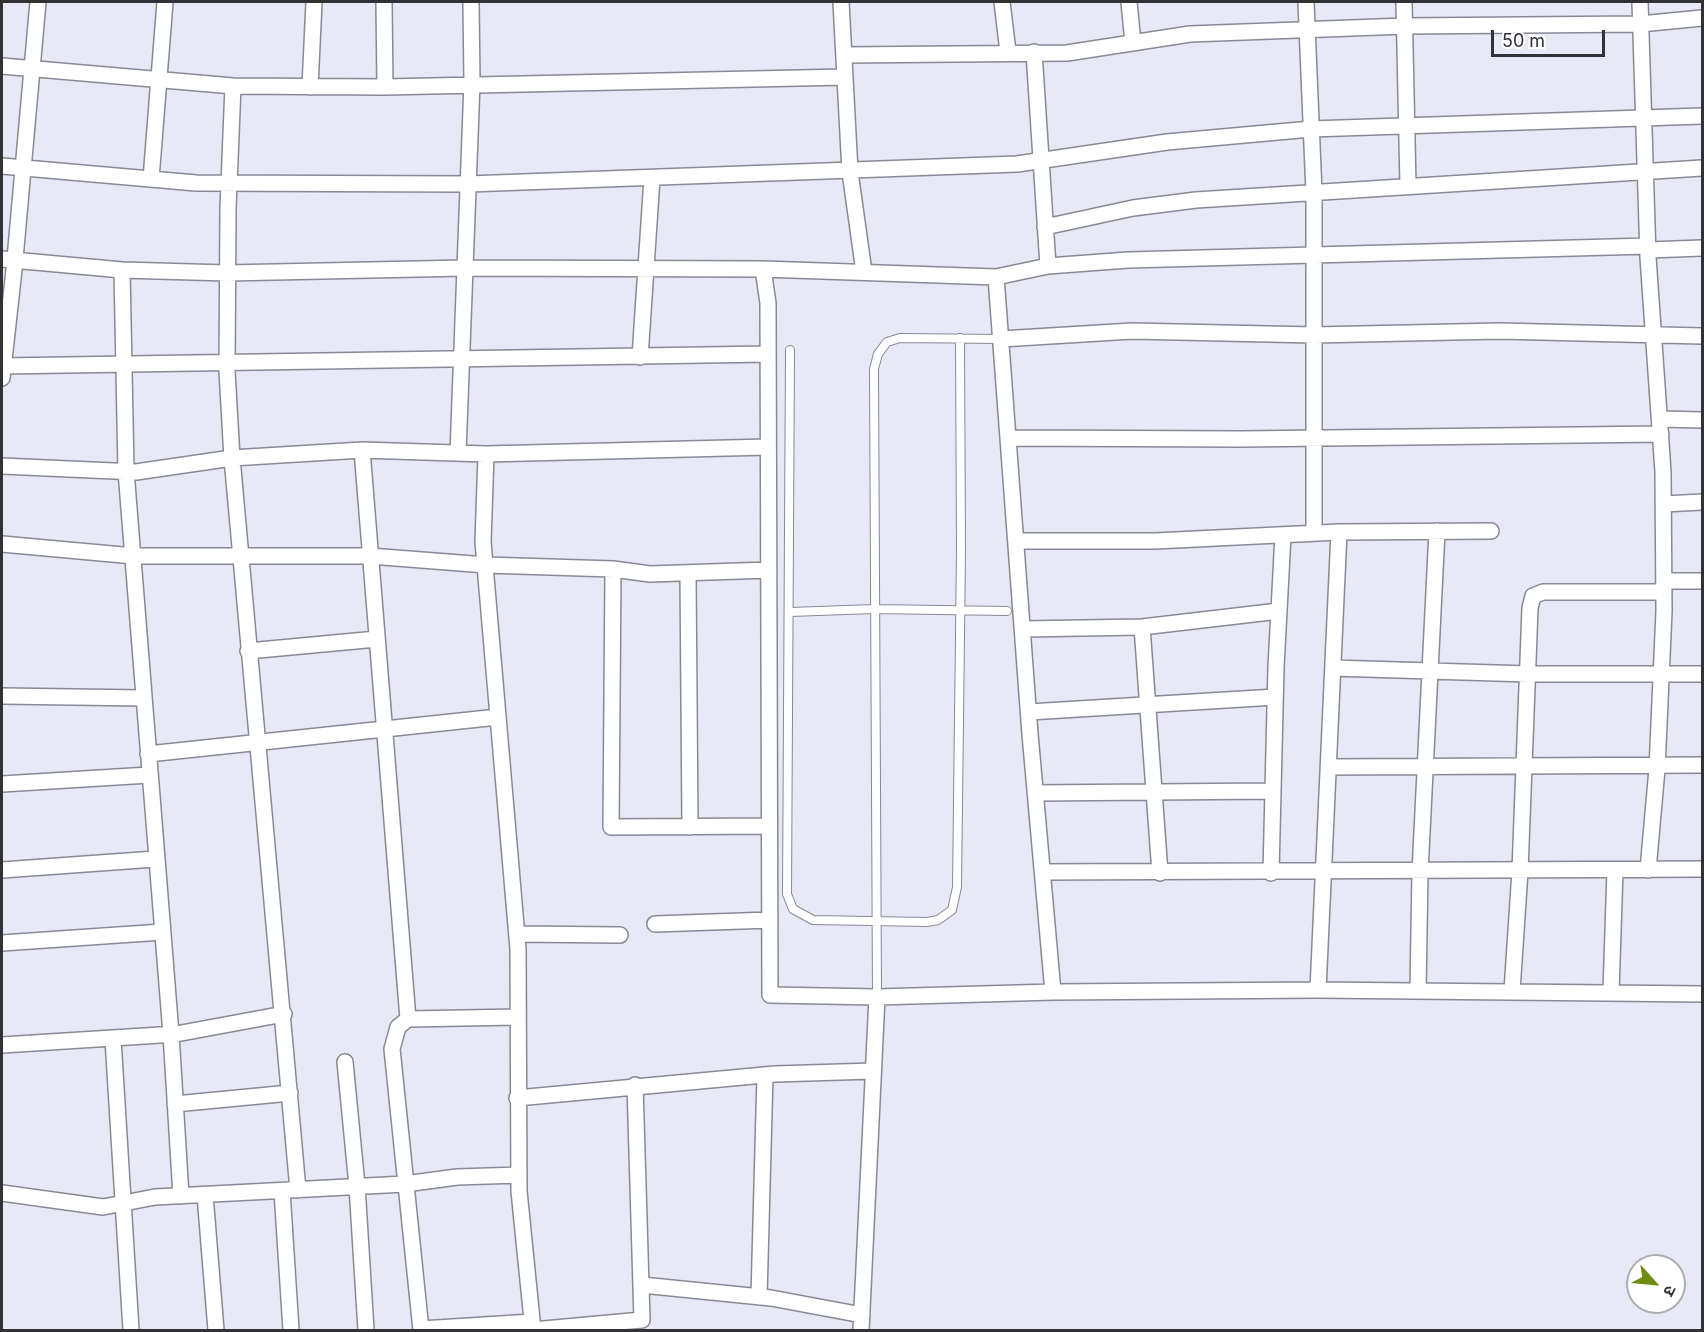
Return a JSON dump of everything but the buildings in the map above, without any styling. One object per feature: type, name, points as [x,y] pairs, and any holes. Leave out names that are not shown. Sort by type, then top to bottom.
[{"type":"street","points":[[38,2],[23,168],[8,259],[2,370],[124,364],[768,354]]},
{"type":"street","points":[[151,179],[165,2]]},
{"type":"street","points":[[310,87],[314,2]]},
{"type":"street","points":[[384,2],[386,87]]},
{"type":"street","points":[[458,453],[472,83],[471,2]]},
{"type":"street","points":[[841,2],[850,172],[864,272]]},
{"type":"street","points":[[1002,2],[1008,52]]},
{"type":"street","points":[[1129,2],[1133,43]]},
{"type":"street","points":[[1306,2],[1314,193],[1316,437],[1314,533]]},
{"type":"street","points":[[1404,2],[1408,186]]},
{"type":"street","points":[[1640,2],[1648,248],[1664,504],[1664,586],[1658,763],[1648,870]]},
{"type":"street","points":[[844,55],[1067,53],[1190,34],[1405,26],[1640,24],[1702,18]]},
{"type":"street","points":[[1034,52],[1039,161],[1048,267]]},
{"type":"street","points":[[2,66],[233,86],[386,87],[472,83],[845,77]]},
{"type":"street","points":[[233,86],[227,273],[227,362],[232,458],[248,651],[284,1014],[298,1190]]},
{"type":"street","points":[[2,166],[229,184],[468,184],[850,172],[1039,161],[1167,142],[1311,129],[1702,116]]},
{"type":"street","points":[[1045,227],[1134,208],[1196,200],[1702,168]]},
{"type":"street","points":[[640,357],[652,178]]},
{"type":"street","points":[[8,259],[122,270],[227,273],[465,268],[646,271],[763,269],[996,277],[1048,267],[1128,260],[1702,248]]},
{"type":"street","points":[[763,269],[768,303],[770,995],[877,997],[1053,992],[1318,990],[1702,994]]},
{"type":"street","points":[[122,270],[126,471],[155,859],[171,1034],[181,1196]]},
{"type":"street","points":[[996,277],[1010,438],[1035,793],[1053,992]]},
{"type":"street","points":[[1001,339],[1132,331],[1314,334],[1500,331],[1702,336]]},
{"type":"street","points":[[1010,438],[1316,437],[1660,426],[1702,420]]},
{"type":"street","points":[[2,466],[126,471],[232,458],[362,450],[486,454],[768,447]]},
{"type":"street","points":[[362,450],[408,1019],[394,1035],[392,1049],[421,1330],[533,1327],[642,1320],[635,1085]]},
{"type":"street","points":[[486,454],[483,542],[517,934],[519,1175],[533,1327]]},
{"type":"street","points":[[1664,504],[1702,502]]},
{"type":"street","points":[[1017,541],[1155,541],[1339,531],[1491,531]]},
{"type":"street","points":[[1318,990],[1339,531]]},
{"type":"street","points":[[1418,991],[1420,872],[1437,531]]},
{"type":"street","points":[[1271,873],[1275,697],[1283,535]]},
{"type":"street","points":[[2,544],[134,556],[370,556],[486,565],[613,569],[650,574],[769,570]]},
{"type":"street","points":[[613,569],[610,827],[770,826]]},
{"type":"street","points":[[688,573],[690,827]]},
{"type":"street","points":[[1512,991],[1520,871],[1530,608],[1533,596],[1543,592],[1664,586],[1702,581]]},
{"type":"street","points":[[1023,629],[1142,627],[1279,611]]},
{"type":"street","points":[[1142,627],[1160,873]]},
{"type":"street","points":[[248,651],[377,639]]},
{"type":"street","points":[[1333,668],[1528,674],[1702,674]]},
{"type":"street","points":[[2,696],[144,698]]},
{"type":"street","points":[[1029,712],[1275,697]]},
{"type":"street","points":[[148,754],[498,717]]},
{"type":"street","points":[[1329,766],[1658,763],[1702,765]]},
{"type":"street","points":[[2,783],[149,775]]},
{"type":"street","points":[[1035,793],[1155,794],[1273,791]]},
{"type":"street","points":[[2,870],[155,859]]},
{"type":"street","points":[[1611,992],[1615,870]]},
{"type":"street","points":[[1042,872],[1702,870]]},
{"type":"street","points":[[655,924],[770,920]]},
{"type":"street","points":[[2,943],[162,932]]},
{"type":"street","points":[[517,934],[620,935]]},
{"type":"street","points":[[642,1285],[759,1297],[862,1323],[877,997]]},
{"type":"street","points":[[2,1045],[171,1034],[284,1014]]},
{"type":"street","points":[[408,1019],[517,1017]]},
{"type":"street","points":[[113,1039],[125,1203],[131,1330]]},
{"type":"street","points":[[345,1062],[357,1186],[366,1330]]},
{"type":"street","points":[[517,1098],[635,1085],[765,1075],[873,1071]]},
{"type":"street","points":[[759,1297],[765,1075]]},
{"type":"street","points":[[175,1104],[290,1093]]},
{"type":"street","points":[[2,1193],[103,1207],[181,1196],[405,1184],[457,1177],[519,1175]]},
{"type":"street","points":[[282,1191],[291,1330]]},
{"type":"street","points":[[205,1195],[216,1330]]},
{"type":"lane","points":[[877,997],[874,369],[878,354],[886,342],[900,338],[1001,339]]},
{"type":"lane","points":[[790,350],[787,894],[793,909],[813,920],[938,921],[952,910],[956,902],[960,610],[960,338]]},
{"type":"lane","points":[[790,612],[874,609],[1007,611]]}]
